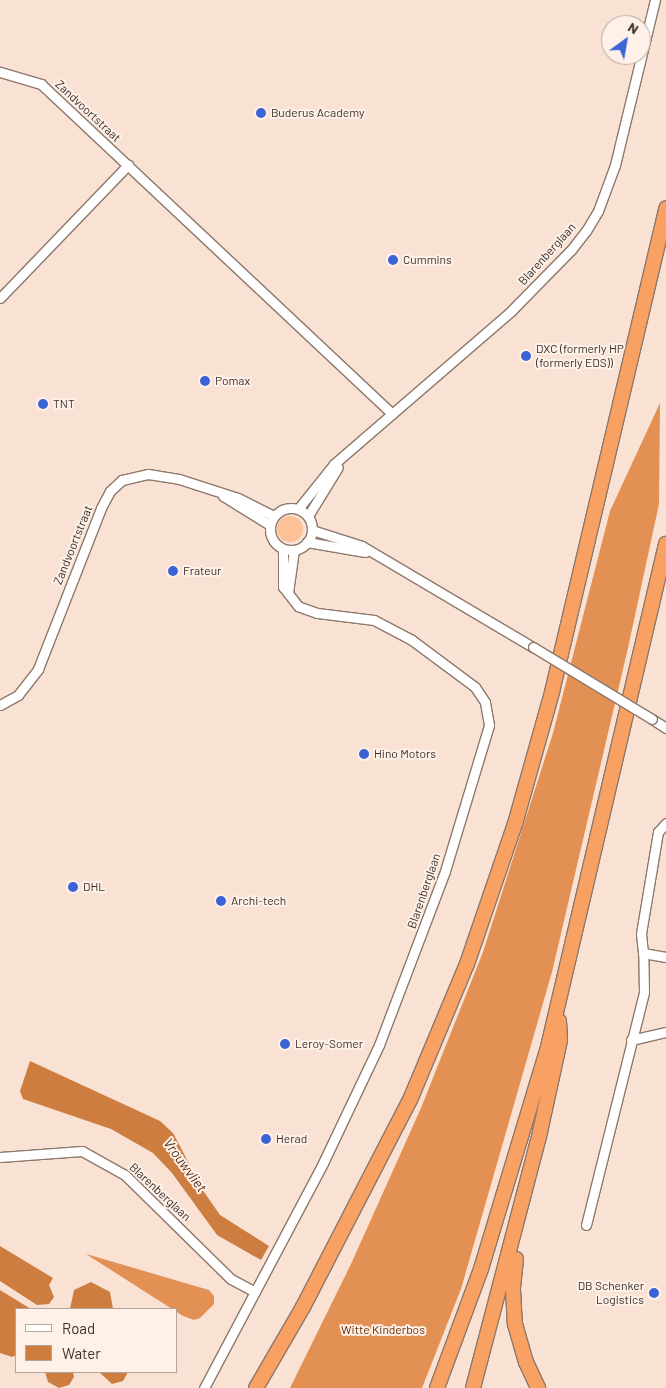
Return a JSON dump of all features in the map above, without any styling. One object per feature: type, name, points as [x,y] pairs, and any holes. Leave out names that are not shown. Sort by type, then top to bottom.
[{"type":"highway","points":[[256,1388],[303,1307],[410,1100],[473,946],[515,824],[552,692],[666,208]]},
{"type":"highway","points":[[437,1388],[481,1269],[558,1010],[666,544]]},
{"type":"highway","points":[[472,1388],[528,1185],[560,1040],[558,1010]]},
{"type":"highway","points":[[538,1388],[520,1344],[513,1289],[517,1247],[558,1080],[552,1073]]},
{"type":"street","name":"Blarenberglaan","points":[[298,509],[334,464],[511,311],[571,250],[586,231],[598,211],[615,165],[655,0]]},
{"type":"street","name":"Zandvoortstraat","points":[[0,72],[41,84],[392,414]]},
{"type":"street","points":[[0,298],[128,165]]},
{"type":"street","name":"Blarenberglaan","points":[[308,516],[346,455]]},
{"type":"street","name":"Zandvoortstraat","points":[[0,705],[18,695],[38,669],[110,491],[122,480],[148,474],[178,479],[220,494],[238,498],[274,516]]},
{"type":"street","name":"Zandvoortstraat","points":[[220,494],[270,525]]},
{"type":"street","points":[[307,542],[312,530],[308,516],[298,509],[285,509],[274,516],[270,525],[271,537],[283,549],[294,550],[307,542],[320,542],[379,556]]},
{"type":"street","points":[[312,530],[362,546],[666,728]]},
{"type":"street","name":"Blarenberglaan","points":[[204,1388],[324,1164],[379,1045],[445,871],[489,725],[485,702],[475,687],[412,640],[374,620],[305,611],[288,593],[281,577],[283,549]]},
{"type":"street","points":[[288,593],[294,550]]},
{"type":"street","points":[[586,1225],[646,983],[641,934],[644,909],[658,832],[666,823]]},
{"type":"street","points":[[643,953],[666,957]]},
{"type":"street","points":[[631,1040],[666,1032]]},
{"type":"street","name":"Blarenberglaan","points":[[0,1158],[82,1151],[124,1175],[231,1279],[255,1292]]},
{"type":"shaded area","points":[[290,516],[299,520],[303,529],[299,538],[290,542],[281,538],[277,529],[281,520]]},
{"type":"green space","name":"Witte Kinderbos","points":[[660,403],[659,504],[628,648],[552,972],[461,1289],[422,1388],[290,1388],[351,1264],[421,1108],[483,952],[553,733],[610,511]]},
{"type":"green space","points":[[86,1254],[209,1290],[214,1296],[214,1304],[200,1318],[194,1320],[178,1313],[178,1308],[170,1308]]},
{"type":"water","name":"Vrouwvliet","points":[[30,1061],[160,1121],[173,1133],[204,1192],[220,1215],[269,1246],[261,1260],[217,1235],[172,1173],[153,1153],[111,1129],[23,1099],[20,1091]]},
{"type":"water","points":[[0,1246],[53,1278],[49,1285],[54,1297],[49,1304],[37,1305],[0,1281]]},
{"type":"water","points":[[91,1282],[110,1292],[113,1308],[70,1308],[74,1290]]},
{"type":"water","points":[[0,1290],[29,1308],[15,1308],[15,1356],[12,1357],[0,1353]]},
{"type":"water","points":[[45,1373],[73,1373],[74,1377],[69,1385],[59,1388],[48,1382]]},
{"type":"water","points":[[100,1373],[127,1373],[123,1381],[112,1384]]},
{"type":"place","name":"Buderus Academy","points":[[261,113]]},
{"type":"place","name":"Cummins","points":[[393,260]]},
{"type":"place","name":"DXC (formerly HP (formerly EDS))","points":[[526,356]]},
{"type":"place","name":"Pomax","points":[[205,381]]},
{"type":"place","name":"TNT","points":[[43,404]]},
{"type":"place","name":"Frateur","points":[[173,571]]},
{"type":"place","name":"Hino Motors","points":[[364,754]]},
{"type":"place","name":"DHL","points":[[73,887]]},
{"type":"place","name":"Archi-tech","points":[[221,901]]},
{"type":"place","name":"Leroy-Somer","points":[[285,1044]]},
{"type":"place","name":"Herad","points":[[266,1139]]},
{"type":"place","name":"DB Schenker Logistics","points":[[654,1293]]}]
